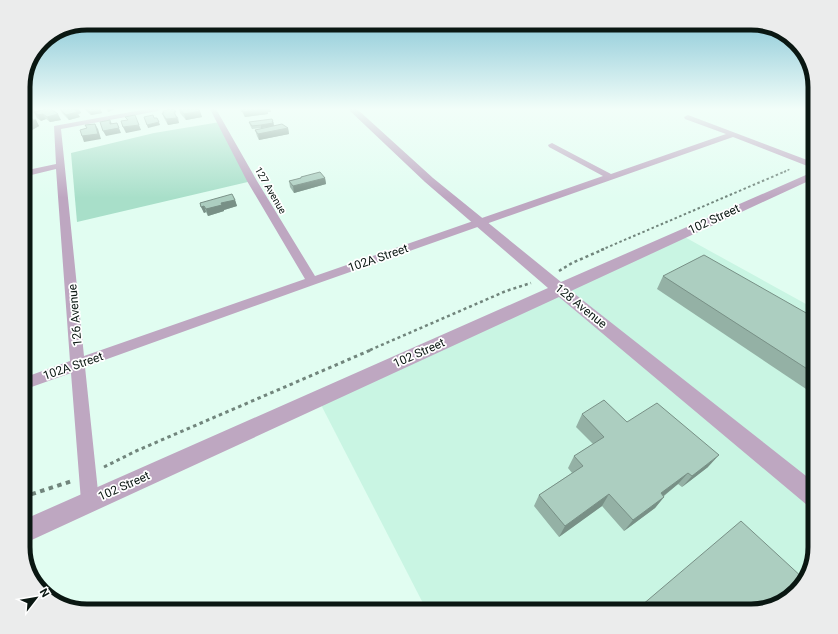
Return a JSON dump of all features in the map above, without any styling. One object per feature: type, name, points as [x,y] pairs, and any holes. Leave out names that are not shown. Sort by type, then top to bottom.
[{"type":"street","name":"126 Avenue","points":[[58,139],[90,501]]},
{"type":"street","name":"127 Avenue","points":[[229,139],[252,181],[312,281]]},
{"type":"street","name":"128 Avenue","points":[[383,139],[552,283],[808,491]]},
{"type":"street","name":"102A Street","points":[[30,382],[312,281],[721,139]]},
{"type":"street","points":[[745,139],[808,165]]},
{"type":"street","points":[[552,146],[611,177]]},
{"type":"street","points":[[30,172],[61,165]]},
{"type":"street","name":"102 Street","points":[[30,529],[552,283],[808,169]]},
{"type":"path","points":[[30,495],[41,490],[52,489],[88,474],[136,451],[492,297],[552,283],[577,261],[790,169],[808,167]]},
{"type":"shaded area","points":[[131,139],[229,139],[252,181],[77,222],[71,153]]},
{"type":"shaded area","points":[[681,235],[808,305],[808,547],[805,565],[796,582],[786,592],[776,598],[762,603],[423,604],[318,399]]},
{"type":"building","points":[[320,172],[325,178],[293,186],[289,181],[301,177]]},
{"type":"building","points":[[232,194],[235,200],[221,203],[222,205],[206,209],[204,206],[201,207],[200,203]]},
{"type":"building","points":[[704,255],[808,314],[808,369],[663,276]]},
{"type":"building","points":[[604,400],[627,422],[657,403],[719,455],[692,476],[688,473],[661,493],[664,497],[633,520],[609,494],[565,526],[539,495],[583,466],[574,456],[604,437],[582,414]]},
{"type":"building","points":[[741,521],[800,575],[796,582],[786,592],[776,598],[762,603],[643,604]]}]
